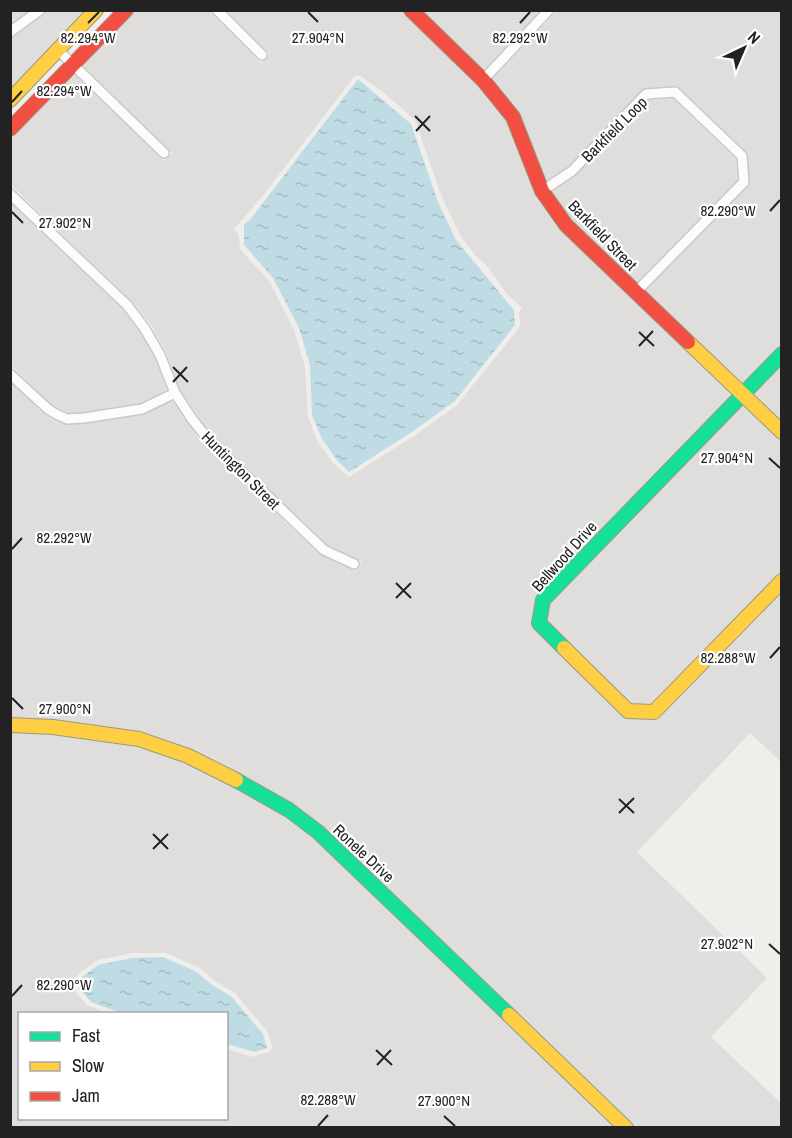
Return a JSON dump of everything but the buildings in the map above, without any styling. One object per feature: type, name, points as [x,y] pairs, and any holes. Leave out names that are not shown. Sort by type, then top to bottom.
[{"type":"street","points":[[10,32],[40,10]]},
{"type":"street","points":[[10,100],[96,10]]},
{"type":"street","points":[[10,129],[126,10]]},
{"type":"street","points":[[217,10],[262,55]]},
{"type":"street","name":"Barkfield Street","points":[[411,10],[483,80],[513,117],[542,191],[566,225],[782,432]]},
{"type":"street","points":[[483,80],[549,10]]},
{"type":"street","points":[[58,50],[164,153]]},
{"type":"street","name":"Barkfield Loop","points":[[542,191],[572,171],[646,94],[675,92],[741,156],[744,182],[636,292]]},
{"type":"street","name":"Huntington Street","points":[[10,194],[127,305],[145,328],[160,354],[175,393],[207,438],[324,550],[354,564]]},
{"type":"street","name":"Bellwood Drive","points":[[782,354],[543,600],[539,623],[628,711],[654,712],[782,581]]},
{"type":"street","points":[[10,374],[48,409],[67,419],[142,409],[175,393]]},
{"type":"street","name":"Ronele Drive","points":[[10,725],[53,727],[139,739],[188,756],[226,774],[289,810],[343,855],[626,1128]]},
{"type":"shaded area","points":[[11,11],[89,11],[11,92]]},
{"type":"shaded area","points":[[134,11],[209,11],[261,63],[270,54],[226,11],[402,11],[479,84],[507,120],[535,190],[735,394],[539,596],[534,623],[624,715],[653,717],[781,589],[781,762],[750,733],[637,852],[767,978],[711,1037],[781,1103],[781,1127],[635,1127],[347,850],[190,751],[11,720],[10,382],[44,414],[66,424],[85,424],[142,414],[172,400],[202,443],[319,554],[356,572],[362,562],[327,545],[211,434],[180,390],[166,352],[151,325],[132,302],[11,185],[11,137],[73,73],[164,161],[172,153],[81,64]],"holes":[[[359,75],[382,91],[415,120],[441,195],[461,237],[487,266],[507,294],[522,308],[519,313],[519,328],[457,405],[414,436],[349,477],[333,463],[318,442],[308,417],[305,367],[294,330],[269,281],[240,249],[239,236],[234,229],[265,193],[354,77]]]},
{"type":"shaded area","points":[[420,11],[542,11],[484,72]]},
{"type":"shaded area","points":[[557,11],[781,11],[781,346],[743,386],[644,292],[748,185],[746,152],[679,88],[675,86],[646,88],[569,167],[545,183],[491,80]]},
{"type":"shaded area","points":[[672,98],[736,159],[738,180],[636,284],[571,221],[550,192],[576,175],[648,100]]},
{"type":"shaded area","points":[[11,202],[123,310],[141,332],[155,358],[167,390],[140,403],[85,413],[69,413],[52,405],[11,365]]},
{"type":"shaded area","points":[[781,362],[781,424],[751,393]]},
{"type":"shaded area","points":[[742,402],[781,441],[781,573],[652,706],[631,705],[546,620],[548,602]]},
{"type":"shaded area","points":[[11,731],[52,733],[137,744],[223,779],[285,815],[339,859],[618,1128],[11,1128]]},
{"type":"water","points":[[358,79],[411,124],[438,202],[456,240],[514,310],[515,325],[455,401],[412,432],[349,472],[322,439],[312,415],[310,365],[299,328],[273,278],[244,245],[244,224],[249,221]]},
{"type":"water","points":[[163,957],[197,972],[212,985],[231,996],[263,1034],[267,1048],[255,1052],[228,1044],[228,1012],[118,1012],[91,1002],[79,988],[82,977],[98,965],[132,958]]},
{"type":"traffic: fast","points":[[564,648],[539,623],[543,600],[782,354]]},
{"type":"traffic: fast","points":[[236,780],[289,810],[318,832],[509,1015]]},
{"type":"traffic: slow","points":[[10,100],[96,10]]},
{"type":"traffic: slow","points":[[688,342],[782,432]]},
{"type":"traffic: slow","points":[[564,648],[628,711],[654,712],[782,581]]},
{"type":"traffic: slow","points":[[10,725],[53,727],[139,739],[188,756],[236,780]]},
{"type":"traffic: slow","points":[[509,1015],[626,1128]]},
{"type":"traffic: jam","points":[[10,129],[126,10]]},
{"type":"traffic: jam","points":[[411,10],[483,80],[513,117],[542,191],[566,225],[688,342]]}]
